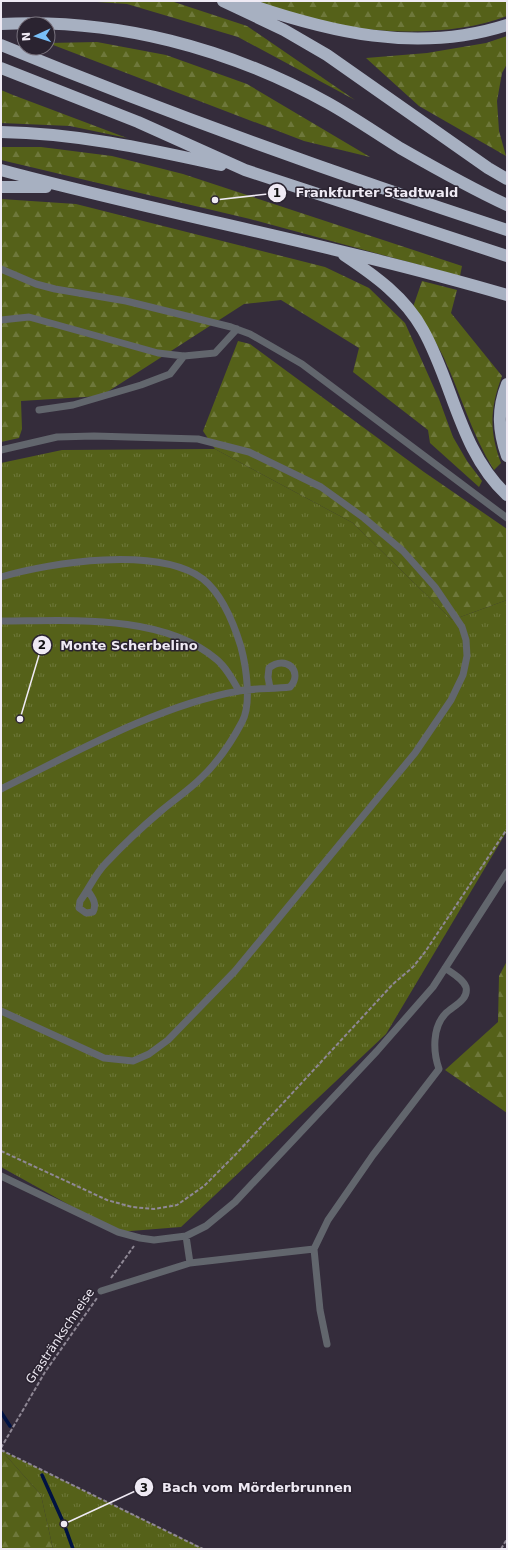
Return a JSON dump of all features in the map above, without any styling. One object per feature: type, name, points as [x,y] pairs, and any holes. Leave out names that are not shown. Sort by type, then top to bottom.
[{"type":"highway","points":[[223,1],[284,30],[327,55],[482,164],[507,179]]},
{"type":"highway","points":[[239,1],[296,21],[334,30],[383,37],[405,38],[457,36],[507,25]]},
{"type":"highway","points":[[1,24],[73,24],[153,36],[202,48],[276,76],[330,104],[444,173],[507,205]]},
{"type":"highway","points":[[1,45],[257,144],[507,230]]},
{"type":"highway","points":[[1,68],[138,122],[245,170],[507,256]]},
{"type":"highway","points":[[1,132],[36,133],[120,144],[245,170]]},
{"type":"highway","points":[[1,170],[66,187],[338,251],[507,295]]},
{"type":"highway","points":[[1,187],[66,187]]},
{"type":"highway","points":[[338,251],[370,273],[393,292],[422,329],[438,361],[469,440],[483,466],[507,495]]},
{"type":"highway","points":[[507,384],[502,396],[499,426],[507,456]]},
{"type":"lane","points":[[1,268],[36,284],[55,289],[126,301],[237,329],[250,334],[302,364],[507,518]]},
{"type":"lane","points":[[1,320],[29,317],[158,352],[184,356],[215,353],[237,329]]},
{"type":"lane","points":[[39,410],[73,405],[141,385],[170,374],[184,356]]},
{"type":"lane","points":[[1,450],[57,437],[94,436],[198,439],[249,452],[321,487],[364,518],[403,551],[435,587],[462,627],[466,640],[467,656],[464,675],[451,700],[415,753],[235,971],[168,1040],[149,1054],[133,1060],[104,1058],[1,1011]]},
{"type":"lane","points":[[1,577],[30,568],[78,561],[125,560],[158,563],[184,569],[203,580],[225,606],[235,627],[245,661],[248,678],[243,691]]},
{"type":"lane","points":[[1,621],[116,622],[174,635],[203,649],[218,660],[243,691],[247,705],[243,720],[215,761],[201,778],[147,823],[104,864],[88,890]]},
{"type":"lane","points":[[1,788],[151,718],[187,704],[243,691],[290,687],[294,683],[295,675],[292,667],[284,662],[275,663],[269,668],[268,677],[270,688]]},
{"type":"lane","points":[[1,1176],[118,1232],[140,1238],[154,1240],[186,1236],[206,1226],[235,1202],[377,1051],[433,987],[507,872]]},
{"type":"lane","points":[[326,1344],[320,1310],[314,1249],[328,1220],[373,1155],[440,1069],[435,1057],[434,1045],[438,1025],[446,1013],[465,996],[466,987],[445,968]]},
{"type":"lane","points":[[186,1236],[190,1263]]},
{"type":"lane","points":[[102,1291],[190,1263],[314,1249]]},
{"type":"path","points":[[1,1151],[107,1200],[132,1207],[147,1208],[177,1205],[204,1186],[236,1154],[393,984],[413,967],[425,952],[507,829]]},
{"type":"path","name":"Grastränkschneise","points":[[1,1449],[44,1372],[140,1238]]},
{"type":"path","points":[[1,1449],[203,1549]]},
{"type":"path","points":[[500,1549],[507,1539]]},
{"type":"green space","points":[[82,1],[171,1],[247,26],[355,100],[238,37],[127,4]]},
{"type":"green space","points":[[257,1],[507,1],[507,16],[458,28],[430,31],[374,30],[321,22],[292,14]]},
{"type":"green space","points":[[507,36],[507,64],[502,73],[497,101],[499,131],[506,156],[419,106],[366,58],[427,53],[486,43]]},
{"type":"green space","points":[[97,42],[166,55],[247,84],[370,157],[304,141],[56,46],[56,43]]},
{"type":"green space","points":[[1,90],[127,138],[70,126],[1,123]]},
{"type":"green space","points":[[1,147],[41,147],[112,156],[183,174],[462,266],[460,276],[250,219],[1,160]]},
{"type":"green space","points":[[1,199],[76,204],[325,267],[369,288],[405,323],[439,399],[453,437],[467,461],[482,481],[479,487],[430,443],[428,430],[353,372],[359,348],[281,300],[244,304],[101,396],[21,401],[22,429],[19,438],[1,442]]},
{"type":"green space","points":[[422,281],[457,290],[451,313],[502,376],[495,399],[492,420],[494,440],[501,463],[494,470],[479,443],[444,358],[430,332],[413,307]]},
{"type":"green space","points":[[238,341],[250,344],[424,472],[507,529],[507,600],[452,620],[353,523],[215,449],[203,431]]},
{"type":"green space","points":[[215,449],[353,523],[452,620],[507,600],[507,831],[386,1034],[181,1227],[118,1232],[1,1167],[1,463],[62,450]]},
{"type":"green space","points":[[507,961],[507,1113],[445,1070],[498,1022],[499,976]]},
{"type":"green space","points":[[1,1450],[204,1549],[53,1549],[41,1495]]},
{"type":"green space","points":[[1,1450],[41,1495],[53,1549],[1,1549]]},
{"type":"waterway","points":[[1,1412],[10,1426]]},
{"type":"waterway","points":[[42,1475],[64,1524],[73,1549]]},
{"type":"place","name":"Frankfurter Stadtwald","points":[[215,200]]},
{"type":"place","name":"Monte Scherbelino","points":[[20,719]]},
{"type":"place","name":"Bach vom Mörderbrunnen","points":[[64,1524]]}]
